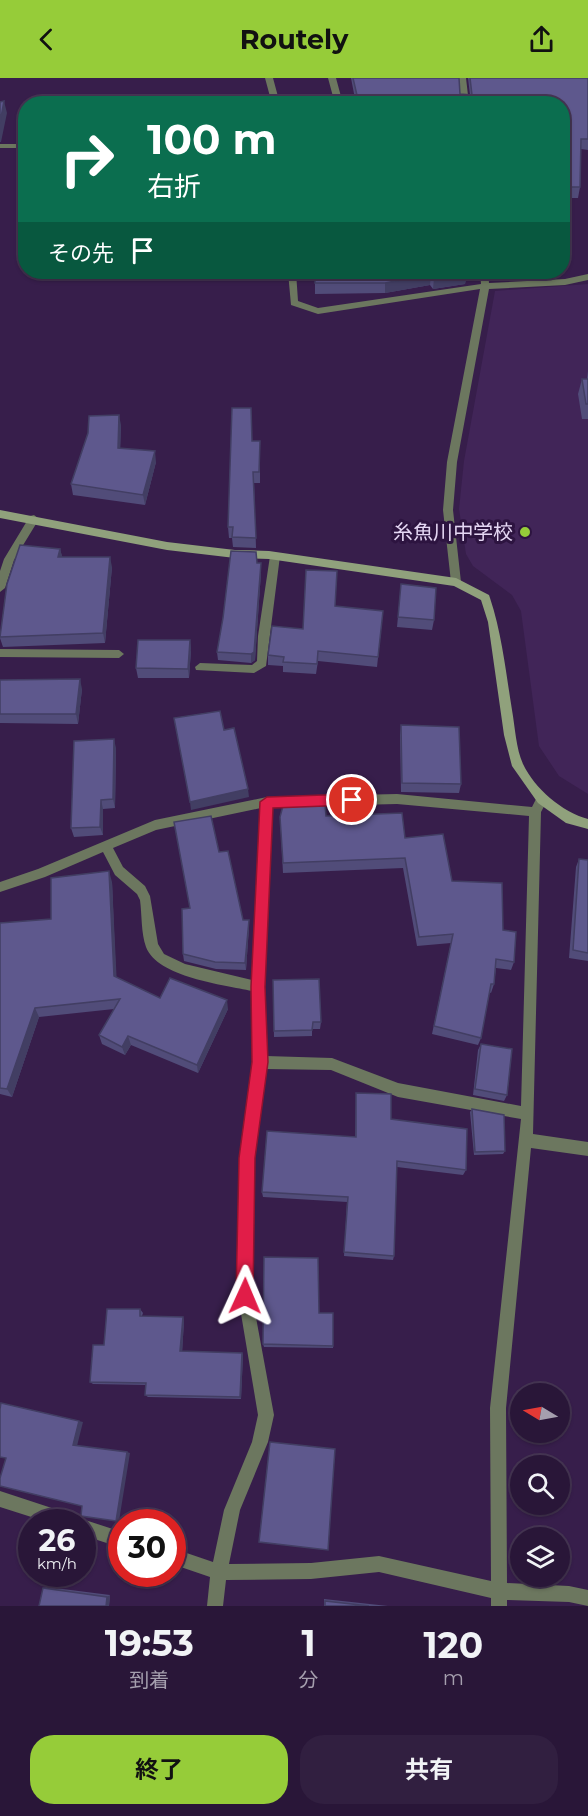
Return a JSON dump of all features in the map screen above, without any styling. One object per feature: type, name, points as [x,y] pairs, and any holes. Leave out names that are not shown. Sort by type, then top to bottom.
[{"type":"street","points":[[269,78],[274,96]]},
{"type":"street","points":[[332,78],[337,96]]},
{"type":"street","points":[[462,78],[464,96]]},
{"type":"street","points":[[0,146],[18,146]]},
{"type":"street","points":[[292,279],[294,303],[318,311],[485,286],[565,282],[588,277]]},
{"type":"street","points":[[456,582],[448,510],[452,462],[484,279]]},
{"type":"street","points":[[0,514],[196,551],[275,556],[456,582],[485,598],[493,622],[510,735],[518,766],[542,799],[570,819],[588,824]]},
{"type":"street","points":[[0,588],[9,559],[34,519]]},
{"type":"street","points":[[200,667],[254,669],[262,663],[263,636],[275,556]]},
{"type":"street","points":[[0,653],[119,654]]},
{"type":"street","points":[[0,887],[41,873],[155,825],[267,802],[398,799],[535,812]]},
{"type":"street","points":[[498,1599],[498,1408],[528,1114],[535,812],[542,799]]},
{"type":"street","points":[[215,1606],[219,1572],[232,1510],[260,1442],[266,1415],[245,1296],[247,1158],[260,1062],[258,987],[267,802]]},
{"type":"street","points":[[106,846],[119,871],[141,890],[146,900],[152,946],[160,958],[183,969],[258,987]]},
{"type":"street","points":[[260,1062],[332,1064],[356,1076],[398,1090],[528,1114]]},
{"type":"street","points":[[525,1140],[588,1149]]},
{"type":"street","points":[[0,1499],[30,1509]]},
{"type":"street","points":[[186,1561],[219,1572],[311,1571],[379,1564],[498,1599],[569,1594],[588,1598]]},
{"type":"shaded area","name":"糸魚川中学校","points":[[588,284],[588,794],[559,776],[539,746],[521,611],[512,595],[473,566],[466,554],[459,509],[464,461],[495,291]]},
{"type":"building","points":[[353,78],[459,78],[460,94],[472,95],[470,78],[588,78],[588,139],[581,139],[580,187],[570,187],[570,96],[357,96]]},
{"type":"building","points":[[4,101],[0,123],[0,102]]},
{"type":"building","points":[[315,279],[405,279],[385,283],[315,283]]},
{"type":"building","points":[[582,379],[588,379],[588,404],[586,404]]},
{"type":"building","points":[[232,408],[251,408],[252,441],[260,441],[259,472],[253,472],[256,538],[232,537],[233,527],[228,527]]},
{"type":"building","points":[[119,415],[118,448],[155,451],[143,495],[71,484],[88,433],[89,416]]},
{"type":"building","points":[[20,545],[60,549],[58,557],[110,557],[103,633],[0,637],[7,584]]},
{"type":"building","points":[[231,551],[256,552],[257,563],[261,563],[254,652],[251,654],[217,652]]},
{"type":"building","points":[[306,570],[337,571],[335,606],[383,611],[378,657],[318,651],[317,664],[283,662],[284,657],[268,655],[272,626],[303,629]]},
{"type":"building","points":[[401,584],[436,588],[434,620],[398,617]]},
{"type":"building","points":[[138,640],[190,640],[188,669],[136,668]]},
{"type":"building","points":[[80,679],[76,714],[0,714],[0,680]]},
{"type":"building","points":[[220,711],[224,730],[234,728],[248,789],[190,802],[174,718]]},
{"type":"building","points":[[401,725],[459,727],[461,784],[402,783]]},
{"type":"building","points":[[114,739],[113,799],[101,800],[100,827],[71,828],[74,741]]},
{"type":"building","points":[[325,804],[326,816],[402,813],[405,838],[443,834],[452,881],[502,883],[503,930],[516,932],[514,962],[496,959],[494,984],[491,984],[481,1038],[434,1026],[453,934],[419,937],[405,858],[283,863],[280,817],[283,806]]},
{"type":"building","points":[[211,816],[219,852],[228,851],[243,920],[249,920],[245,963],[215,962],[183,954],[182,909],[190,908],[174,822]]},
{"type":"building","points":[[579,859],[588,860],[588,953],[573,950]]},
{"type":"building","points":[[109,871],[114,976],[160,998],[170,978],[227,1000],[197,1065],[128,1036],[122,1047],[99,1035],[120,999],[35,1008],[7,1089],[0,1088],[0,923],[51,919],[51,878]]},
{"type":"building","points":[[319,979],[321,1022],[313,1022],[312,1030],[274,1031],[273,980]]},
{"type":"building","points":[[481,1044],[512,1049],[507,1095],[475,1089]]},
{"type":"building","points":[[356,1093],[391,1094],[391,1119],[467,1129],[466,1170],[397,1161],[394,1256],[344,1252],[348,1197],[262,1192],[267,1131],[356,1137]]},
{"type":"building","points":[[472,1109],[504,1115],[505,1151],[475,1152]]},
{"type":"building","points":[[264,1257],[318,1258],[319,1313],[333,1313],[333,1346],[263,1344]]},
{"type":"building","points":[[107,1309],[140,1309],[140,1316],[183,1317],[180,1351],[242,1353],[240,1397],[145,1395],[146,1383],[90,1382],[93,1345],[104,1345]]},
{"type":"building","points":[[1,1403],[79,1421],[73,1445],[127,1452],[118,1509],[108,1509],[108,1520],[96,1518],[96,1509],[82,1509],[82,1506],[0,1486],[6,1458],[0,1457]]},
{"type":"building","points":[[270,1442],[335,1449],[328,1550],[259,1542]]},
{"type":"building","points":[[43,1588],[107,1597],[106,1606],[39,1606]]},
{"type":"building","points":[[325,1601],[369,1606],[325,1606]]},
{"type":"place","name":"糸魚川中学校","points":[[525,532]]},
{"type":"route","points":[[245,1296],[247,1158],[260,1062],[258,987],[267,802],[352,800]]}]
